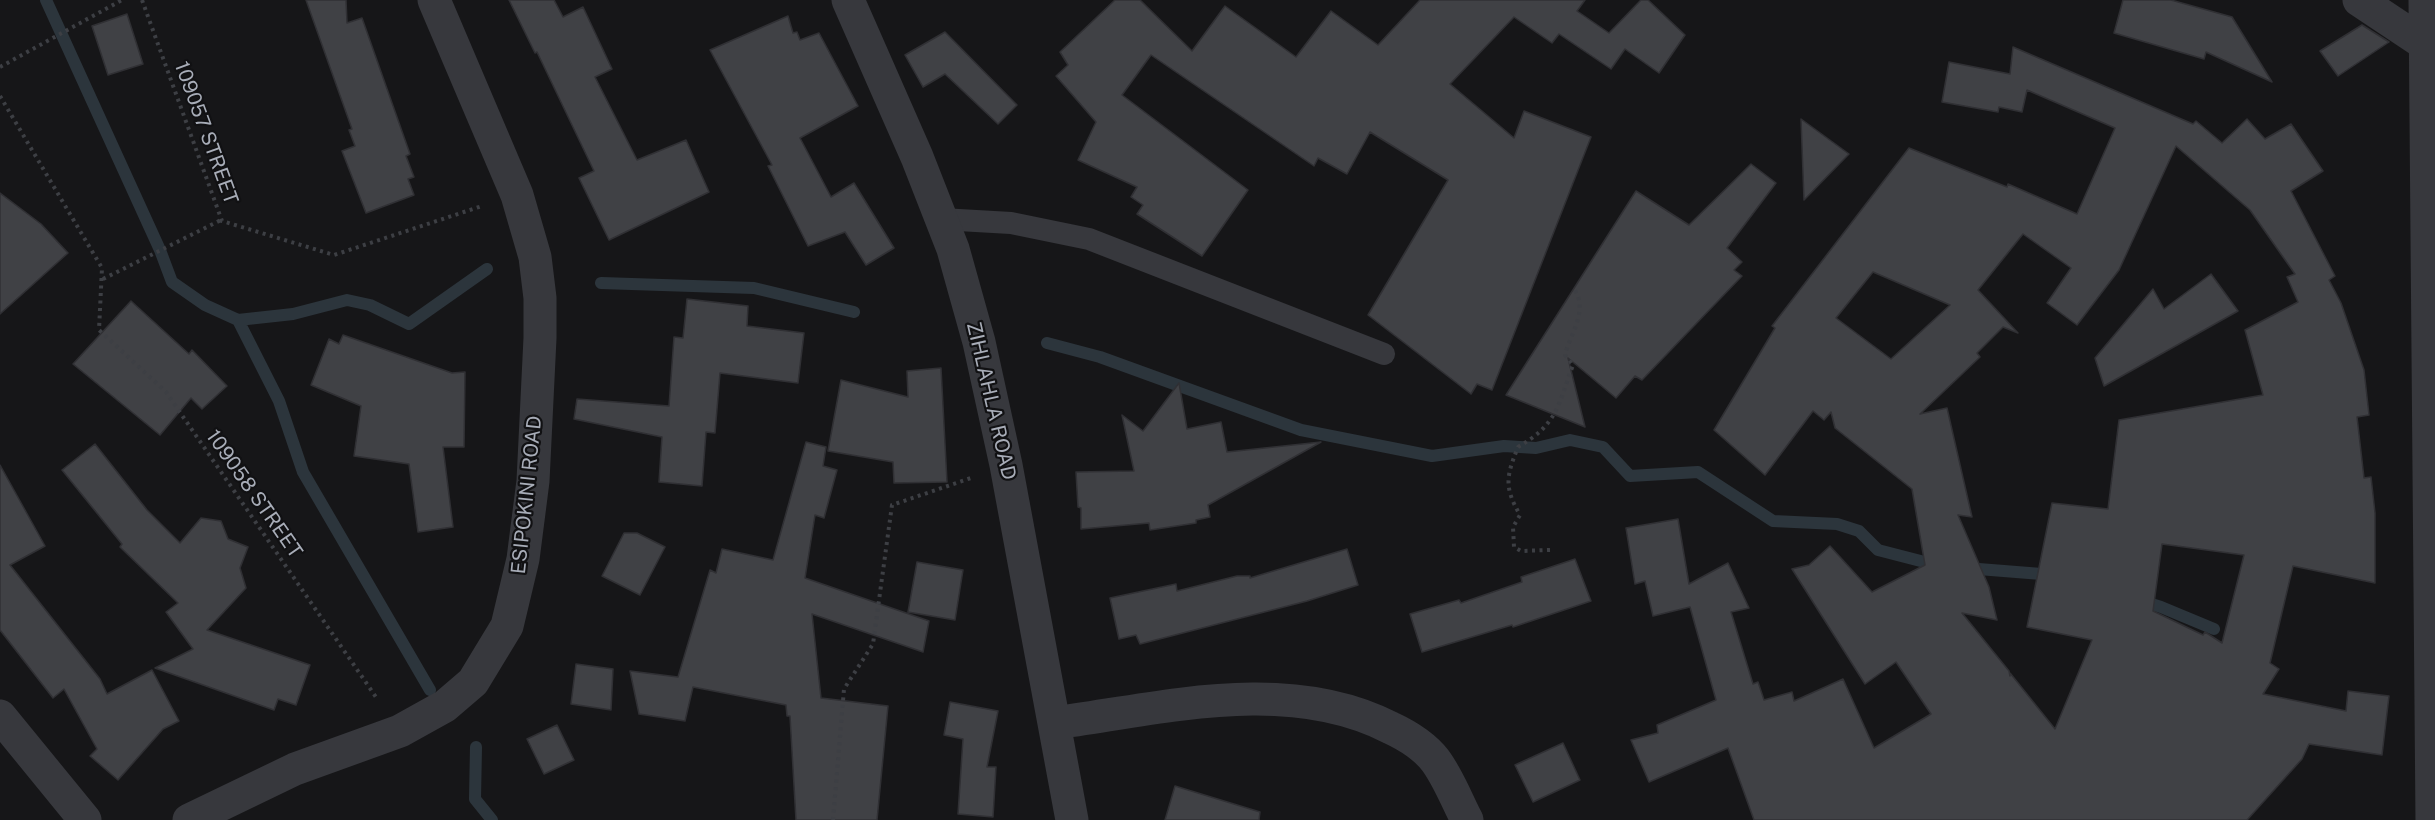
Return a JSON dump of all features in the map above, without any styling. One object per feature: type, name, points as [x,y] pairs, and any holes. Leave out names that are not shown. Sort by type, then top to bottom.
[{"type":"street","name":"ESIPOKINI ROAD","points":[[189,820],[296,769],[399,731],[445,706],[473,682],[507,626],[523,559],[533,480],[540,298],[535,257],[517,195],[434,0]]},
{"type":"street","name":"ZIHLAHLA ROAD","points":[[848,0],[953,249],[979,342],[1006,465],[1072,820]]},
{"type":"street","points":[[2359,0],[2425,44]]},
{"type":"street","points":[[2425,0],[2431,313],[2432,820]]},
{"type":"street","points":[[1055,723],[1222,700],[1308,702],[1366,715],[1407,736],[1435,759],[1467,820]]},
{"type":"street","points":[[0,716],[85,820]]},
{"type":"lane","points":[[941,219],[1011,223],[1089,239],[1384,354]]},
{"type":"path","points":[[0,67],[122,0]]},
{"type":"path","name":"109057 STREET","points":[[142,0],[221,220],[334,255],[517,195]]},
{"type":"path","name":"109058 STREET","points":[[0,96],[102,268],[99,330],[166,392],[399,731]]},
{"type":"path","points":[[103,279],[221,220]]},
{"type":"path","points":[[1550,550],[1521,551],[1514,547],[1512,526],[1520,516],[1509,496],[1507,480],[1518,447],[1538,435],[1554,417],[1573,365],[1565,355],[1580,313],[1576,292],[1573,288]]},
{"type":"path","points":[[833,820],[844,689],[873,644],[892,506],[1006,465]]},
{"type":"building","points":[[306,0],[346,0],[347,23],[362,18],[410,154],[406,156],[414,177],[408,179],[414,195],[366,213],[342,151],[355,146],[349,130],[352,129]]},
{"type":"building","points":[[509,0],[554,0],[563,17],[583,7],[612,69],[595,77],[637,160],[686,140],[709,192],[609,240],[579,178],[594,171],[537,52],[535,53]]},
{"type":"building","points":[[1115,0],[1140,0],[1192,51],[1225,6],[1296,57],[1331,11],[1378,45],[1420,0],[1585,0],[1577,11],[1609,33],[1641,0],[1648,0],[1685,35],[1659,73],[1625,49],[1611,69],[1559,34],[1552,43],[1514,17],[1450,84],[1514,138],[1524,111],[1591,137],[1492,390],[1477,384],[1471,394],[1368,315],[1448,180],[1370,132],[1347,174],[1318,158],[1314,166],[1151,55],[1122,95],[1248,190],[1202,256],[1137,214],[1143,205],[1131,197],[1137,187],[1078,160],[1096,122],[1056,76],[1068,65],[1060,52]]},
{"type":"building","points":[[2123,0],[2171,0],[2232,17],[2272,82],[2206,52],[2204,59],[2114,33]]},
{"type":"building","points":[[127,14],[143,64],[108,75],[92,26]]},
{"type":"building","points":[[788,16],[793,33],[797,32],[800,40],[819,33],[858,106],[800,138],[831,197],[854,183],[894,248],[866,265],[845,232],[808,246],[768,166],[772,165],[710,50]]},
{"type":"building","points":[[2362,25],[2389,42],[2338,76],[2320,51]]},
{"type":"building","points":[[945,32],[1017,105],[998,124],[945,74],[923,87],[905,55]]},
{"type":"building","points":[[2013,47],[2193,124],[2196,121],[2222,143],[2247,119],[2265,139],[2291,124],[2323,171],[2291,191],[2335,276],[2329,280],[2341,303],[2364,370],[2369,415],[2357,417],[2364,478],[2371,477],[2375,513],[2375,583],[2293,566],[2270,663],[2279,669],[2263,694],[2346,711],[2348,691],[2389,696],[2382,755],[2309,744],[2302,759],[2247,820],[1754,820],[1728,748],[1649,782],[1631,740],[1658,733],[1657,725],[1716,700],[1690,607],[1653,616],[1645,581],[1635,584],[1626,528],[1678,519],[1689,584],[1728,563],[1749,608],[1731,612],[1753,684],[1758,682],[1764,700],[1792,692],[1794,701],[1843,679],[1874,748],[1931,714],[1896,662],[1865,684],[1792,569],[1809,565],[1830,546],[1872,592],[1925,565],[1912,489],[1835,428],[1831,412],[1824,420],[1813,411],[1765,475],[1714,430],[1775,328],[1772,326],[1909,148],[2007,187],[2008,184],[2077,214],[2115,128],[2027,90],[2022,112],[1999,107],[1998,112],[1942,102],[1949,62],[2010,74]],"holes":[[[2176,146],[2250,210],[2295,274],[2287,277],[2298,302],[2245,330],[2263,395],[2119,420],[2108,509],[2052,503],[2027,627],[2092,640],[2055,729],[2010,673],[2010,676],[2009,671],[1962,613],[1997,620],[1989,587],[1958,515],[1972,517],[1947,408],[1920,414],[1980,357],[1977,353],[2003,327],[2018,333],[1978,290],[2023,234],[2071,268],[2047,303],[2077,325],[2119,270]],[[1873,272],[1950,305],[1891,359],[1836,318]],[[2162,544],[2244,555],[2222,643],[2205,632],[2203,635],[2153,611]]]},
{"type":"building","points":[[1801,119],[1849,154],[1804,200]]},
{"type":"building","points":[[1751,164],[1776,183],[1727,248],[1742,262],[1734,270],[1742,276],[1642,380],[1635,376],[1616,398],[1568,358],[1585,427],[1506,395],[1636,191],[1689,225]]},
{"type":"building","points":[[0,193],[41,224],[68,253],[0,314]]},
{"type":"building","points":[[2211,274],[2238,311],[2104,386],[2095,358],[2153,289],[2164,309]]},
{"type":"building","points":[[687,299],[748,306],[747,326],[804,333],[798,383],[720,373],[715,433],[706,432],[702,486],[659,482],[662,437],[574,419],[577,399],[669,406],[674,337],[683,338]]},
{"type":"building","points":[[131,301],[189,354],[192,350],[227,386],[202,409],[191,398],[160,435],[73,364]]},
{"type":"building","points":[[343,335],[452,373],[465,372],[464,447],[443,447],[453,527],[418,532],[409,464],[354,456],[361,406],[311,385],[329,339],[339,344]]},
{"type":"building","points":[[941,368],[947,482],[894,483],[893,462],[828,451],[841,380],[908,397],[907,371]]},
{"type":"building","points":[[1179,383],[1187,429],[1221,422],[1227,452],[1321,442],[1208,505],[1210,517],[1196,520],[1196,523],[1150,530],[1149,523],[1081,529],[1081,508],[1078,507],[1076,472],[1134,471],[1122,415],[1143,431]]},
{"type":"building","points":[[806,442],[826,447],[823,466],[837,470],[824,518],[815,515],[805,578],[929,621],[923,652],[812,614],[821,698],[888,706],[877,820],[796,820],[790,716],[787,716],[786,705],[693,687],[685,721],[639,714],[630,671],[678,677],[710,570],[716,573],[722,549],[773,560]]},
{"type":"building","points":[[95,444],[147,510],[180,543],[201,518],[221,521],[228,539],[248,547],[240,568],[246,588],[207,630],[310,665],[296,705],[278,699],[274,710],[155,668],[193,649],[166,612],[178,603],[120,547],[122,544],[62,470]]},
{"type":"building","points":[[0,465],[45,546],[10,565],[100,679],[107,694],[152,670],[179,721],[163,729],[118,780],[90,756],[97,749],[64,689],[53,698],[0,630]]},
{"type":"building","points":[[624,533],[637,533],[665,547],[640,595],[602,576]]},
{"type":"building","points":[[1347,549],[1358,585],[1307,601],[1140,644],[1136,635],[1119,639],[1110,598],[1176,584],[1177,591],[1237,576],[1250,576],[1250,578]]},
{"type":"building","points":[[1575,559],[1591,601],[1513,627],[1512,625],[1422,652],[1410,614],[1459,600],[1461,603],[1522,582],[1521,577]]},
{"type":"building","points":[[917,562],[963,570],[955,620],[908,612]]},
{"type":"building","points":[[576,664],[613,669],[611,710],[571,704]]},
{"type":"building","points":[[950,702],[998,711],[987,767],[996,767],[993,817],[958,814],[963,739],[944,735]]},
{"type":"building","points":[[557,725],[574,760],[544,774],[527,739]]},
{"type":"building","points":[[1563,743],[1580,780],[1533,802],[1515,765]]},
{"type":"building","points":[[1175,786],[1260,812],[1259,820],[1165,820]]},
{"type":"waterway","points":[[46,0],[160,250],[172,282],[205,305],[238,320],[293,314],[347,300],[370,305],[409,324],[487,269]]},
{"type":"waterway","points":[[601,283],[754,288],[854,312]]},
{"type":"waterway","points":[[238,320],[279,401],[303,472],[430,690]]},
{"type":"waterway","points":[[1047,343],[1100,357],[1301,430],[1432,456],[1504,446],[1536,448],[1570,440],[1603,447],[1630,476],[1698,472],[1773,521],[1837,524],[1859,531],[1878,550],[1940,566]]},
{"type":"waterway","points":[[1966,568],[2054,575]]},
{"type":"waterway","points":[[2139,600],[2214,629]]},
{"type":"waterway","points":[[476,747],[475,799],[492,820]]}]
